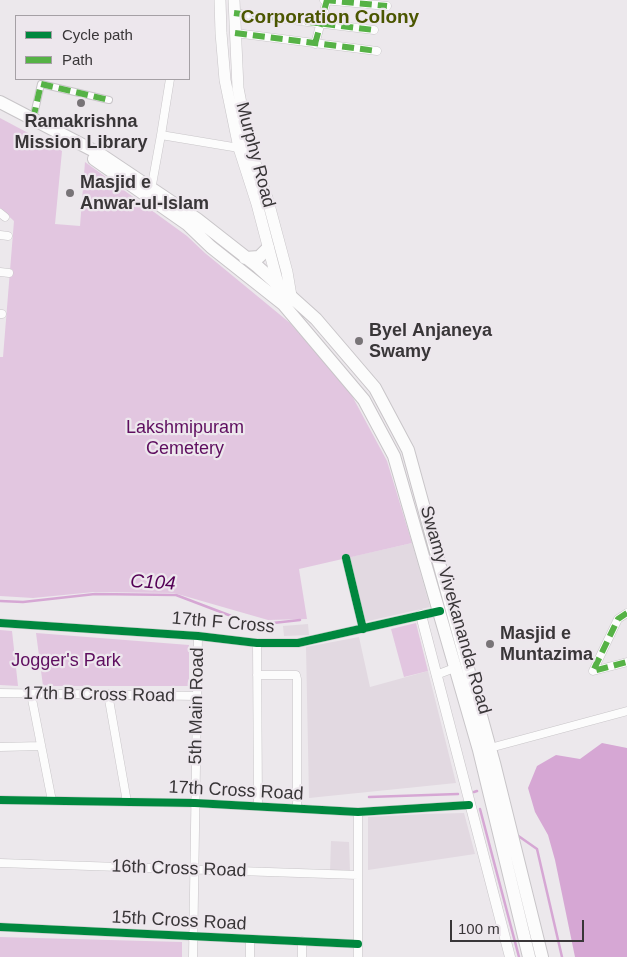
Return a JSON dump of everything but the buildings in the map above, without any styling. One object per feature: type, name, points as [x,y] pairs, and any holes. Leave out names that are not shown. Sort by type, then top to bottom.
[{"type":"main road","name":"Murphy Road","points":[[220,0],[224,80],[239,148],[268,248],[274,289]]},
{"type":"main road","name":"Murphy Road","points":[[234,0],[238,88],[249,145],[268,201],[287,300]]},
{"type":"main road","name":"Swamy Vivekananda Road","points":[[0,102],[86,150],[150,193],[197,219],[245,258],[274,289]]},
{"type":"main road","name":"Swamy Vivekananda Road","points":[[0,112],[86,150]]},
{"type":"main road","name":"Swamy Vivekananda Road","points":[[150,193],[211,247],[316,319],[375,388],[408,450],[490,748],[542,957]]},
{"type":"main road","points":[[245,258],[259,257],[268,248]]},
{"type":"main road","name":"Swamy Vivekananda Road","points":[[287,300],[364,400],[394,456],[482,759],[529,957]]},
{"type":"street","points":[[315,44],[326,0],[387,6]]},
{"type":"street","points":[[234,13],[374,30]]},
{"type":"street","points":[[235,33],[377,52]]},
{"type":"street","points":[[150,193],[170,80]]},
{"type":"street","points":[[33,119],[41,84],[109,100]]},
{"type":"street","points":[[161,136],[239,148]]},
{"type":"street","points":[[0,272],[9,273]]},
{"type":"street","points":[[346,558],[363,629]]},
{"type":"street","name":"17th F Cross","points":[[0,623],[198,636],[257,643],[298,643],[440,611]]},
{"type":"street","points":[[627,613],[618,619],[593,672],[627,662]]},
{"type":"street","points":[[421,615],[510,957]]},
{"type":"street","name":"5th Main Road","points":[[193,957],[198,636]]},
{"type":"street","points":[[257,643],[258,806]]},
{"type":"street","points":[[436,675],[457,668]]},
{"type":"street","points":[[257,675],[296,675],[297,808]]},
{"type":"street","name":"17th B Cross Road","points":[[0,693],[197,696]]},
{"type":"street","points":[[31,694],[52,801]]},
{"type":"street","points":[[108,694],[127,802]]},
{"type":"street","points":[[490,748],[627,711]]},
{"type":"street","points":[[0,747],[41,746]]},
{"type":"street","name":"17th Cross Road","points":[[0,800],[195,803],[358,812],[470,805]]},
{"type":"street","points":[[358,812],[358,957]]},
{"type":"street","name":"16th Cross Road","points":[[0,863],[358,874]]},
{"type":"street","name":"15th Cross Road","points":[[0,928],[358,944]]},
{"type":"street","points":[[250,939],[250,957]]},
{"type":"street","points":[[302,941],[302,957]]},
{"type":"shaded area","points":[[412,543],[430,607],[364,622],[350,557]]},
{"type":"shaded area","points":[[308,624],[309,635],[284,636],[283,626]]},
{"type":"shaded area","points":[[359,637],[370,687],[428,671],[456,783],[309,798],[306,647]]},
{"type":"shaded area","points":[[602,743],[627,748],[627,957],[575,957],[555,860],[548,835],[535,812],[528,788],[537,766],[556,755],[580,759]]},
{"type":"shaded area","points":[[464,813],[475,854],[368,870],[368,817]]},
{"type":"shaded area","points":[[331,841],[349,842],[350,872],[330,872]]},
{"type":"green space","name":"Lakshmipuram Cemetery","points":[[0,118],[62,151],[55,224],[80,226],[85,162],[187,236],[290,323],[350,392],[387,461],[412,543],[299,569],[307,619],[268,620],[174,593],[94,592],[33,598],[0,596],[0,357],[3,357],[14,221],[0,208]]},
{"type":"green space","points":[[416,623],[428,671],[404,677],[391,629]]},
{"type":"green space","points":[[0,630],[12,631],[18,686],[0,685]]},
{"type":"green space","name":"Jogger's Park","points":[[36,633],[189,645],[189,686],[43,686]]},
{"type":"green space","points":[[0,937],[182,942],[182,957],[0,957]]},
{"type":"waterway","name":"C104","points":[[0,601],[23,602],[95,594],[176,595],[255,625],[300,620]]},
{"type":"waterway","name":"C104","points":[[369,797],[458,794]]},
{"type":"waterway","points":[[480,809],[519,957]]},
{"type":"waterway","name":"C104","points":[[517,835],[537,849],[562,957]]},
{"type":"marked path","points":[[324,0],[387,6]]},
{"type":"marked path","points":[[315,44],[327,0]]},
{"type":"marked path","points":[[234,13],[374,30]]},
{"type":"marked path","points":[[235,33],[377,51]]},
{"type":"marked path","points":[[33,119],[41,84],[109,100]]},
{"type":"marked path","points":[[627,613],[618,619],[593,671],[627,662]]},
{"type":"cycle path","points":[[346,558],[363,629]]},
{"type":"cycle path","points":[[0,623],[198,636],[257,643],[298,643],[440,611]]},
{"type":"cycle path","points":[[0,800],[195,803],[358,812],[469,805]]},
{"type":"cycle path","points":[[0,927],[358,944]]},
{"type":"place","name":"Ramakrishna Mission Library","points":[[81,103]]},
{"type":"place","name":"Masjid e Anwar-ul-Islam","points":[[70,193]]},
{"type":"place","name":"Byel Anjaneya Swamy","points":[[359,341]]},
{"type":"place","name":"Masjid e Muntazima","points":[[490,644]]},
{"type":"district","name":"Corporation Colony","points":[[330,18]]}]
